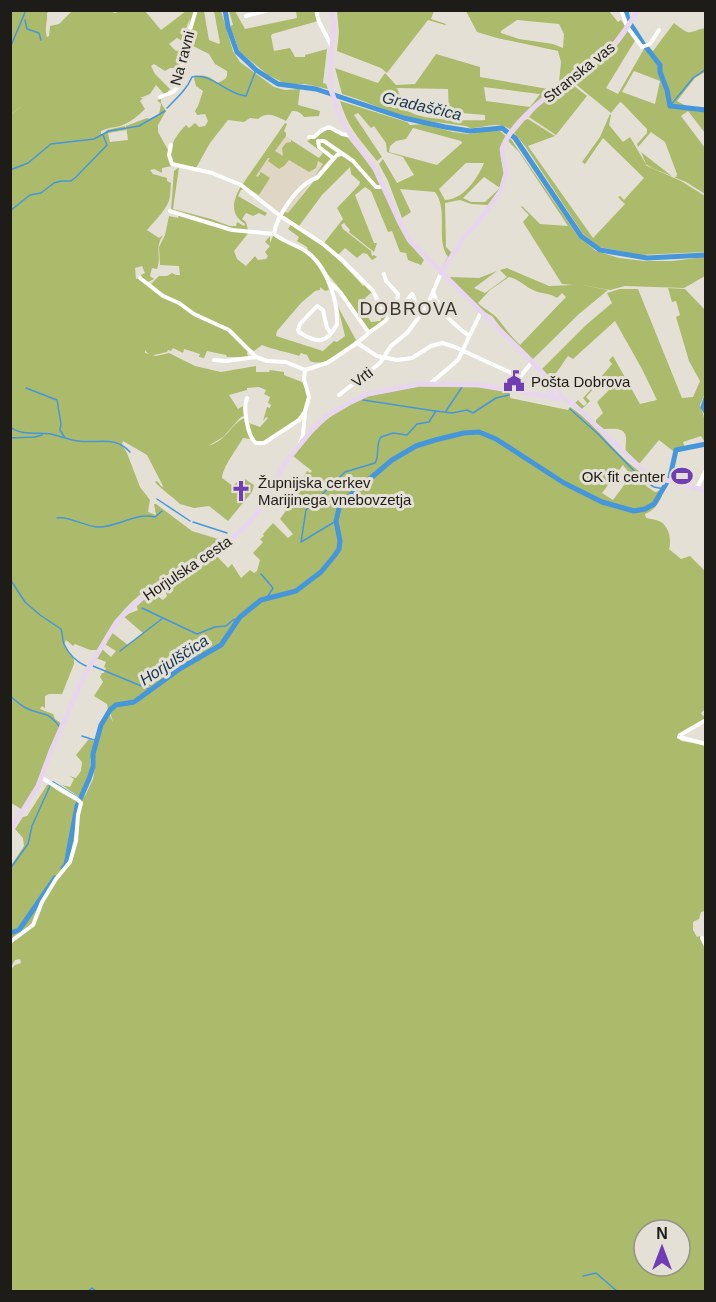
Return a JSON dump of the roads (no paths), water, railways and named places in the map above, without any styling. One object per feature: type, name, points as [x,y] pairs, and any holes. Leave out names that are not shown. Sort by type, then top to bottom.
[{"type":"street","name":"Na ravni","points":[[160,98],[177,88],[186,43],[196,10]]},
{"type":"street","points":[[316,10],[319,22],[332,47]]},
{"type":"street","points":[[332,10],[334,23],[330,84],[334,104],[349,135],[375,168],[410,241],[532,362],[554,388],[560,391],[560,396],[582,412],[639,468],[664,480],[705,490]]},
{"type":"street","points":[[621,10],[642,47],[650,44],[659,30]]},
{"type":"street","name":"Stranska vas","points":[[441,273],[464,237],[501,192],[506,173],[502,149],[506,140],[545,98],[612,48],[638,10]]},
{"type":"street","points":[[246,16],[265,11]]},
{"type":"street","points":[[309,137],[314,137],[329,127],[349,135]]},
{"type":"street","points":[[333,159],[319,147],[318,141],[324,141],[359,166],[374,186],[385,187]]},
{"type":"street","points":[[171,145],[170,158],[175,166],[203,170],[242,185],[279,215],[323,244],[368,285],[381,307],[395,310]]},
{"type":"street","points":[[274,234],[279,215],[309,180],[316,179],[333,159],[341,154]]},
{"type":"street","points":[[170,211],[229,229],[274,234],[311,255],[369,333]]},
{"type":"street","points":[[383,358],[391,346],[407,333],[428,306],[441,273]]},
{"type":"street","points":[[384,274],[386,280],[398,294],[395,310]]},
{"type":"street","points":[[140,278],[163,296],[186,307],[194,314],[229,330],[256,357],[267,361],[286,362],[305,370],[327,363],[357,343],[395,310],[403,306],[412,294],[414,294],[414,313],[418,318]]},
{"type":"street","points":[[330,283],[337,319],[335,328],[331,333],[321,341],[302,334],[298,330],[300,324],[317,306],[323,310],[327,328],[331,333]]},
{"type":"street","points":[[433,292],[438,306],[447,319],[469,336]]},
{"type":"street","points":[[431,384],[454,365],[464,351],[481,312]]},
{"type":"street","points":[[357,343],[370,353],[397,360],[412,358],[442,343],[520,377],[532,362]]},
{"type":"street","points":[[214,360],[226,361],[256,357]]},
{"type":"street","name":"Vrti","points":[[339,395],[373,369],[383,358]]},
{"type":"street","points":[[298,447],[304,430],[309,398],[304,379],[305,370]]},
{"type":"street","name":"Horjulska cesta","points":[[10,831],[25,810],[42,778],[51,751],[84,676],[117,621],[150,591],[218,550],[247,525],[260,509],[279,471],[325,417],[358,398],[389,389],[431,384],[479,385],[551,396]]},
{"type":"street","points":[[554,388],[551,390],[551,396],[555,399],[560,396]]},
{"type":"street","points":[[248,398],[245,412],[251,439],[256,443],[264,443],[299,420],[305,412]]},
{"type":"street","points":[[697,488],[705,470]]},
{"type":"street","points":[[705,720],[679,737],[705,744]]},
{"type":"street","points":[[10,942],[33,926],[42,902],[70,862],[76,841],[81,803],[42,778]]},
{"type":"street","points":[[702,938],[705,946]]},
{"type":"waterway","points":[[10,48],[26,10]]},
{"type":"waterway","name":"Gradaščica","points":[[225,10],[237,52],[256,70],[278,84],[316,89],[404,118],[445,127],[470,131],[502,128],[515,138],[581,236],[600,250],[647,258],[706,255]]},
{"type":"waterway","points":[[626,10],[628,20],[644,45]]},
{"type":"waterway","points":[[25,20],[27,29],[39,33],[41,40]]},
{"type":"waterway","points":[[646,47],[660,65],[670,106],[706,110]]},
{"type":"waterway","points":[[670,106],[693,78],[706,69]]},
{"type":"waterway","points":[[167,108],[185,89],[192,77],[199,76],[212,80],[246,96],[256,70]]},
{"type":"waterway","points":[[10,170],[28,163],[51,144],[94,139],[109,131],[139,126],[165,111]]},
{"type":"waterway","points":[[10,211],[30,195],[41,193],[54,183],[71,181],[76,177],[107,145],[103,135]]},
{"type":"waterway","points":[[446,411],[462,387]]},
{"type":"waterway","points":[[26,388],[57,400],[60,430],[65,438]]},
{"type":"waterway","points":[[336,521],[301,542],[306,510],[345,472],[375,463],[381,437],[393,433],[407,435],[417,424],[429,422],[436,411],[452,413],[467,410],[473,413],[496,398],[509,395]]},
{"type":"waterway","name":"Horjulščica","points":[[706,398],[703,407],[706,412]]},
{"type":"waterway","points":[[363,400],[435,411]]},
{"type":"waterway","points":[[570,409],[643,480],[654,487],[664,489]]},
{"type":"waterway","points":[[10,427],[20,432],[51,434],[71,440],[112,442],[130,452]]},
{"type":"waterway","name":"Horjulščica","points":[[63,868],[66,865],[77,806],[93,767],[93,754],[101,725],[110,710],[116,705],[134,702],[181,668],[221,645],[240,617],[261,600],[296,591],[321,572],[339,549],[340,541],[336,521],[340,504],[392,460],[416,446],[464,433],[479,432],[496,439],[564,483],[602,502],[634,511],[654,504],[670,477],[676,450],[706,444]]},
{"type":"waterway","points":[[10,438],[42,435]]},
{"type":"waterway","points":[[157,499],[190,521]]},
{"type":"waterway","points":[[57,518],[66,518],[99,527],[141,516],[155,517],[162,511]]},
{"type":"waterway","points":[[193,522],[227,533]]},
{"type":"waterway","points":[[261,574],[273,588],[267,598]]},
{"type":"waterway","points":[[10,579],[25,602],[61,629],[63,642],[68,652],[86,666]]},
{"type":"waterway","points":[[142,608],[163,618]]},
{"type":"waterway","points":[[120,651],[163,618],[197,634],[215,627],[226,626],[239,618]]},
{"type":"waterway","points":[[93,666],[151,690]]},
{"type":"waterway","points":[[10,696],[26,708],[47,715],[59,726]]},
{"type":"waterway","points":[[82,736],[97,741]]},
{"type":"waterway","points":[[53,782],[80,799]]},
{"type":"waterway","points":[[10,869],[28,844],[32,826],[50,786]]},
{"type":"waterway","name":"Horjulščica","points":[[10,933],[19,930],[55,878]]},
{"type":"waterway","points":[[583,1276],[596,1273],[618,1292]]},
{"type":"waterway","points":[[87,1292],[92,1288],[97,1292]]},
{"type":"place","name":"Pošta Dobrova","points":[[514,381]]},
{"type":"place","name":"OK fit center","points":[[682,476]]},
{"type":"place","name":"Župnijska cerkev Marijinega vnebovzetja","points":[[241,491]]},
{"type":"district","name":"DOBROVA","points":[[409,309]]}]
